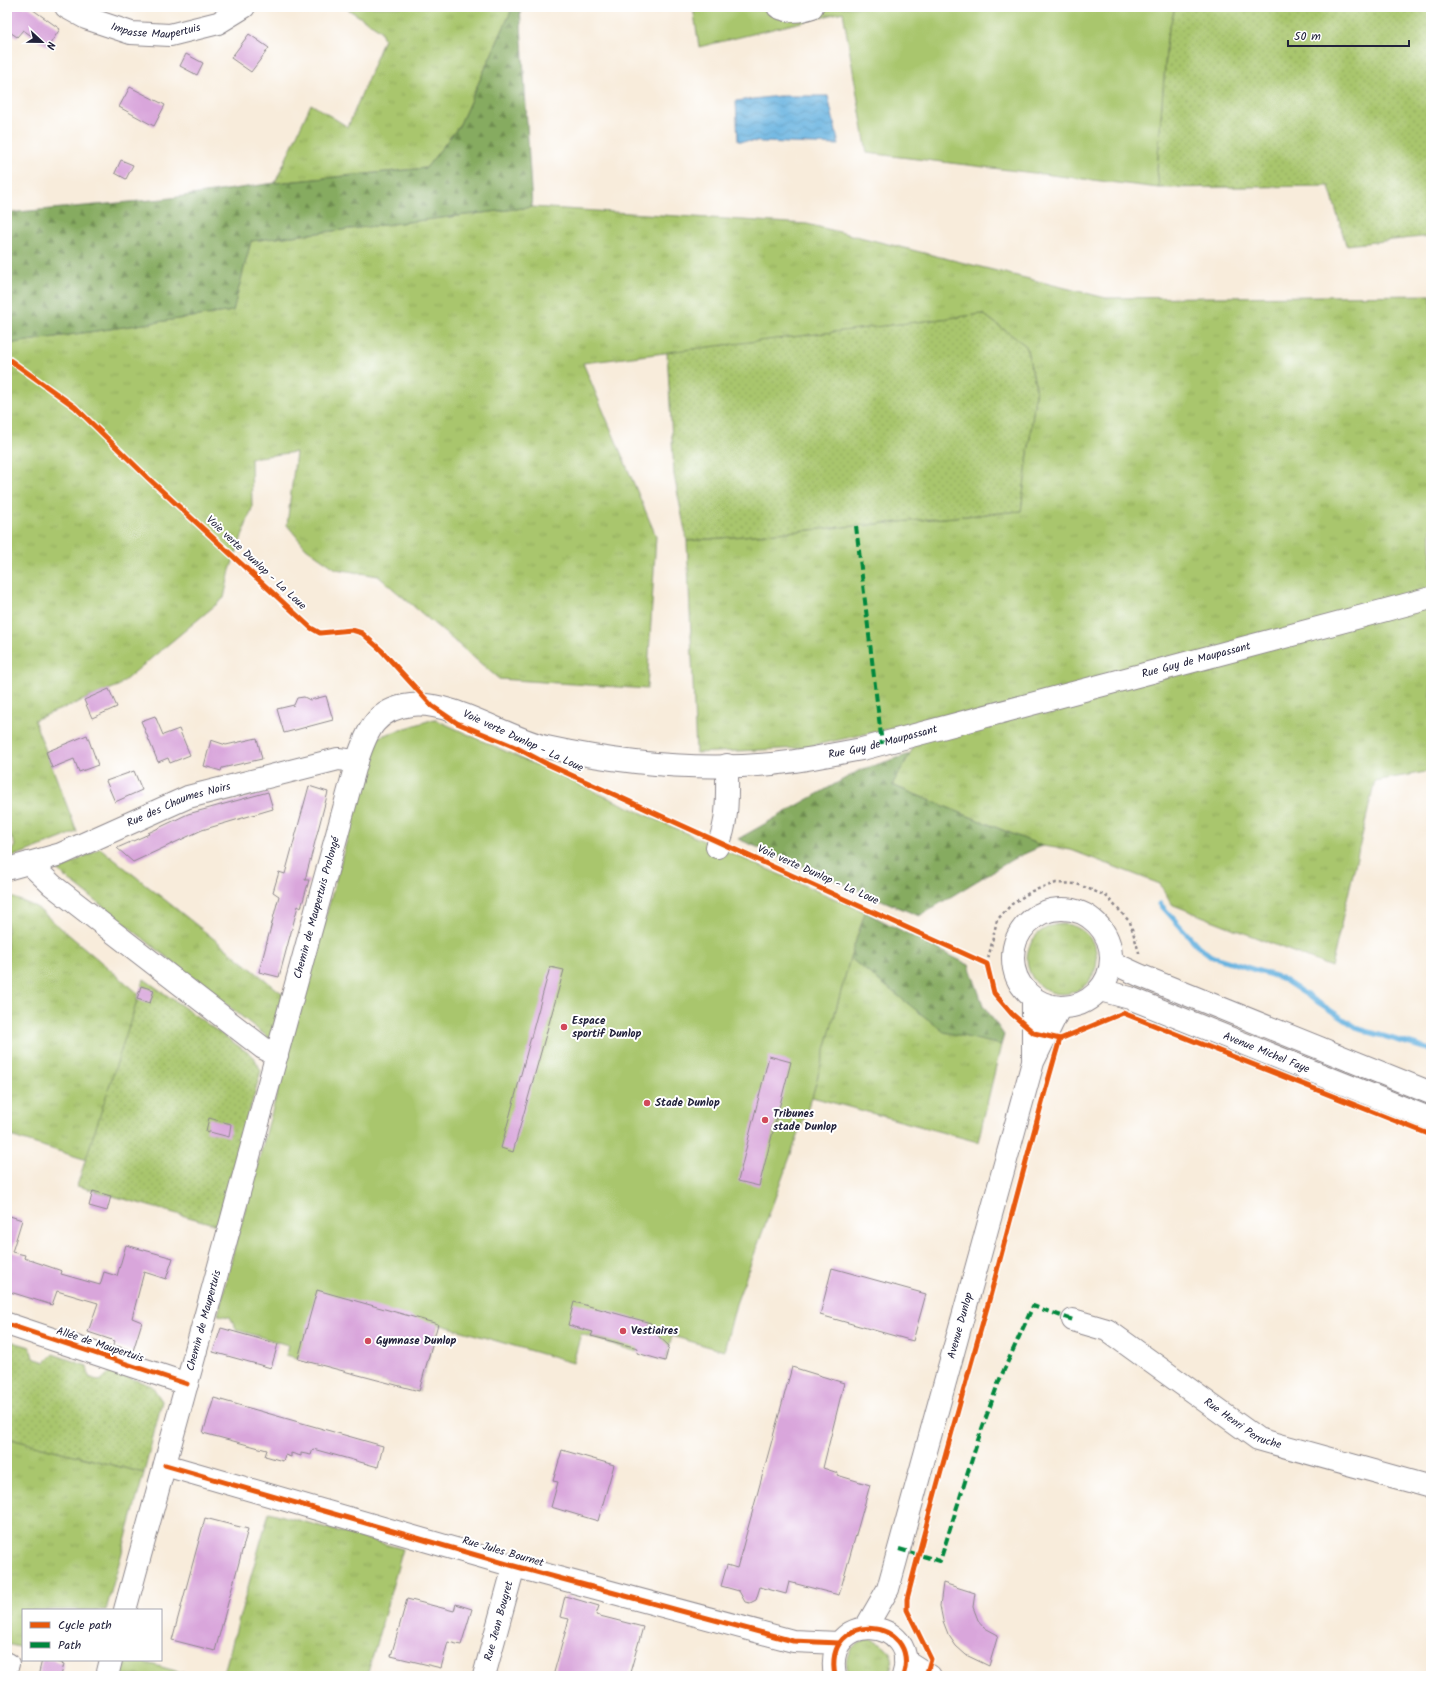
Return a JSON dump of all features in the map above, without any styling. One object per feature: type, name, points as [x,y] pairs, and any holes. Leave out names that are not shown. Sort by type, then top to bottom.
[{"type":"street","name":"Impasse Maupertuis","points":[[66,7],[86,18],[131,33],[163,35],[170,35],[218,23],[244,7]]},
{"type":"street","points":[[778,7],[786,11],[799,11],[812,7]]},
{"type":"street","name":"Rue Guy de Maupassant","points":[[357,761],[363,742],[375,721],[390,710],[412,705],[432,706],[464,715],[544,747],[591,756],[692,767],[772,764],[862,749],[1431,598]]},
{"type":"street","name":"Rue des Chaumes Noirs","points":[[7,869],[61,854],[199,793],[338,759],[357,761]]},
{"type":"street","name":"Chemin de Maupertuis Prolongé","points":[[278,1054],[357,761]]},
{"type":"street","points":[[717,847],[723,832],[728,796],[727,765]]},
{"type":"street","points":[[29,863],[52,886],[263,1048],[278,1054]]},
{"type":"street","points":[[1058,909],[1075,910],[1090,918],[1102,930],[1110,945],[1111,962],[1106,981],[1100,990],[1088,1000],[1075,1006],[1060,1007],[1046,1005],[1033,998],[1022,986],[1014,970],[1013,953],[1018,937],[1028,923],[1042,913],[1058,909]]},
{"type":"street","points":[[1111,962],[1139,975],[1431,1093]]},
{"type":"street","name":"Avenue Michel Faye","points":[[1100,990],[1130,998],[1431,1119]]},
{"type":"street","name":"Avenue Dunlop","points":[[1033,998],[1033,1062]]},
{"type":"street","name":"Avenue Dunlop","points":[[866,1627],[888,1589],[1033,1062],[1060,1007]]},
{"type":"street","name":"Chemin de Maupertuis","points":[[125,1609],[278,1054]]},
{"type":"street","name":"Rue Henri Perruche","points":[[1074,1320],[1107,1330],[1258,1439],[1431,1487]]},
{"type":"street","name":"Allée de Maupertuis","points":[[7,1324],[187,1384]]},
{"type":"street","name":"Rue Jules Bournet","points":[[165,1465],[514,1566],[793,1641],[839,1643]]},
{"type":"street","name":"Rue Jean Bougret","points":[[484,1676],[514,1566]]},
{"type":"street","name":"Avenue Dunlop","points":[[888,1589],[893,1636]]},
{"type":"street","points":[[834,1671],[834,1654],[839,1643],[846,1635],[855,1630],[866,1627],[875,1628],[893,1636],[903,1651],[904,1668],[930,1676]]},
{"type":"street","name":"Rue Jules Bournet","points":[[793,1641],[834,1671]]},
{"type":"street","points":[[107,1676],[112,1661]]},
{"type":"path","points":[[989,971],[987,964],[997,920],[1012,904],[1032,891],[1056,883],[1078,884],[1106,896],[1130,922],[1140,952],[1139,975]]},
{"type":"path","points":[[980,961],[987,964]]},
{"type":"green space","points":[[346,7],[513,7],[459,126],[426,168],[275,183],[311,104],[348,127],[384,39],[380,30]]},
{"type":"green space","points":[[513,7],[520,7],[532,207],[251,241],[233,311],[7,344],[7,213],[163,199],[275,183],[426,168],[459,126]]},
{"type":"green space","points":[[598,7],[664,7],[645,12]]},
{"type":"green space","points":[[693,7],[1175,7],[1167,37],[1157,169],[1159,188],[867,153],[843,12],[699,47]]},
{"type":"green space","points":[[1175,7],[1431,7],[1431,236],[1346,245],[1329,186],[1159,188],[1157,169],[1167,37]]},
{"type":"green space","points":[[532,207],[807,224],[1106,298],[1431,295],[1431,771],[1375,781],[1331,967],[1171,904],[1160,884],[1071,850],[1042,846],[892,785],[929,720],[802,748],[696,753],[687,541],[1021,511],[1036,388],[1026,346],[983,314],[583,363],[656,536],[647,689],[499,679],[378,576],[336,569],[306,548],[287,525],[296,452],[251,458],[252,508],[230,570],[224,598],[118,686],[34,720],[77,832],[7,859],[15,845],[7,828],[7,344],[233,311],[251,241]]},
{"type":"green space","points":[[983,314],[1026,346],[1036,388],[1021,511],[687,541],[674,475],[667,352]]},
{"type":"green space","name":"Espace sportif Dunlop","points":[[434,719],[865,912],[850,958],[812,1097],[736,1304],[724,1351],[672,1336],[665,1361],[581,1334],[573,1363],[438,1324],[419,1391],[286,1355],[288,1345],[237,1330],[230,1317],[218,1315],[233,1253],[375,738]]},
{"type":"green space","points":[[910,754],[892,785],[1042,846],[1013,859],[919,916],[738,839],[860,770]]},
{"type":"green space","points":[[100,848],[283,994],[270,1039],[58,871]]},
{"type":"green space","points":[[7,895],[36,907],[139,994],[87,1160],[7,1135]]},
{"type":"green space","points":[[865,912],[969,965],[983,1005],[1004,1035],[1001,1045],[944,1032],[850,958]]},
{"type":"green space","points":[[1055,924],[1069,924],[1082,930],[1091,939],[1095,945],[1097,959],[1095,973],[1087,984],[1076,992],[1069,994],[1055,994],[1048,992],[1037,984],[1029,973],[1027,966],[1027,952],[1029,945],[1037,934],[1048,926]]},
{"type":"green space","points":[[850,958],[944,1031],[1001,1045],[978,1142],[812,1097]]},
{"type":"green space","points":[[144,979],[254,1057],[261,1071],[217,1225],[77,1186]]},
{"type":"green space","points":[[7,1340],[30,1347],[33,1358],[45,1362],[53,1354],[87,1366],[89,1377],[100,1381],[111,1371],[152,1386],[162,1401],[144,1473],[7,1438]]},
{"type":"green space","points":[[7,1438],[144,1473],[106,1609],[22,1609],[22,1648],[7,1644]]},
{"type":"green space","points":[[269,1512],[403,1549],[367,1676],[223,1676]]},
{"type":"green space","points":[[869,1639],[881,1644],[890,1652],[893,1663],[888,1676],[851,1676],[846,1663],[849,1652],[857,1644]]},
{"type":"green space","points":[[122,1661],[140,1661],[194,1676],[118,1676]]},
{"type":"water","points":[[779,96],[828,96],[839,145],[738,141],[736,101]]},
{"type":"building","points":[[7,7],[29,7],[60,29],[48,47],[23,30],[17,37],[7,30]]},
{"type":"building","points":[[249,34],[269,48],[251,72],[231,58]]},
{"type":"building","points":[[186,54],[203,63],[197,75],[180,66]]},
{"type":"building","points":[[130,87],[165,105],[154,126],[119,107]]},
{"type":"building","points":[[121,160],[133,165],[126,179],[115,173]]},
{"type":"building","points":[[109,689],[117,707],[92,718],[84,700]]},
{"type":"building","points":[[326,696],[333,720],[284,733],[277,709],[294,705],[297,698],[304,697],[310,700]]},
{"type":"building","points":[[155,716],[163,735],[179,729],[190,755],[170,763],[168,758],[158,762],[141,721]]},
{"type":"building","points":[[87,735],[98,765],[79,772],[74,759],[52,768],[46,752]]},
{"type":"building","points":[[257,738],[262,759],[222,768],[221,771],[204,766],[211,740],[226,745]]},
{"type":"building","points":[[134,771],[142,790],[115,802],[106,781]]},
{"type":"building","points":[[309,786],[328,792],[305,880],[309,880],[301,908],[298,906],[279,977],[259,972],[279,896],[273,892],[279,872],[285,874]]},
{"type":"building","points":[[268,792],[273,809],[202,830],[133,862],[117,848],[188,814]]},
{"type":"building","points":[[550,967],[564,970],[513,1152],[501,1148]]},
{"type":"building","points":[[141,986],[154,990],[150,1003],[137,999]]},
{"type":"building","name":"Tribunes stade Dunlop","points":[[769,1056],[791,1062],[759,1186],[738,1181]]},
{"type":"building","points":[[209,1118],[231,1124],[229,1137],[206,1131]]},
{"type":"building","points":[[93,1191],[111,1196],[107,1211],[89,1206]]},
{"type":"building","points":[[7,1215],[22,1220],[12,1252],[25,1255],[24,1258],[62,1271],[61,1274],[100,1285],[104,1272],[117,1276],[126,1245],[173,1258],[166,1279],[144,1272],[132,1318],[142,1322],[133,1351],[113,1345],[115,1341],[88,1332],[98,1303],[57,1291],[52,1305],[7,1291]]},
{"type":"building","points":[[832,1268],[926,1294],[913,1341],[820,1315]]},
{"type":"building","name":"Gymnase Dunlop","points":[[317,1290],[438,1324],[419,1391],[298,1359]]},
{"type":"building","name":"Vestiaires","points":[[574,1302],[651,1323],[650,1328],[669,1346],[665,1361],[637,1353],[638,1348],[591,1336],[593,1332],[568,1325]]},
{"type":"building","points":[[221,1328],[278,1344],[271,1368],[213,1352]]},
{"type":"building","points":[[792,1367],[844,1383],[823,1468],[838,1473],[837,1475],[870,1485],[839,1595],[789,1582],[786,1594],[760,1587],[756,1600],[750,1603],[745,1602],[739,1591],[721,1586],[727,1565],[737,1568]]},
{"type":"building","points":[[214,1398],[383,1446],[378,1467],[313,1449],[311,1455],[301,1453],[301,1456],[291,1453],[291,1457],[285,1455],[283,1461],[265,1456],[267,1450],[203,1433]]},
{"type":"building","points":[[562,1450],[614,1465],[598,1521],[551,1507],[558,1482],[553,1481]]},
{"type":"building","points":[[205,1518],[248,1529],[215,1651],[172,1640]]},
{"type":"building","points":[[943,1583],[975,1593],[973,1607],[978,1620],[985,1628],[998,1635],[989,1666],[966,1655],[956,1646],[948,1634],[943,1621],[940,1606]]},
{"type":"building","points":[[565,1596],[599,1606],[596,1615],[643,1627],[629,1676],[553,1676],[569,1619],[560,1617]]},
{"type":"building","points":[[407,1599],[454,1611],[456,1604],[472,1609],[461,1645],[448,1642],[441,1668],[391,1656]]},
{"type":"building","points":[[42,1661],[55,1661],[64,1664],[61,1676],[38,1676]]},
{"type":"waterway","points":[[1160,904],[1198,946],[1211,956],[1281,978],[1359,1029],[1431,1050]]},
{"type":"marked path","points":[[856,526],[882,744]]},
{"type":"marked path","points":[[899,1549],[940,1561],[979,1437],[999,1381],[1033,1306],[1073,1320]]},
{"type":"cycle path","name":"Voie verte Dunlop - La Loue","points":[[7,358],[75,407],[148,478],[311,628],[320,633],[352,630],[362,633],[381,650],[432,706],[457,723],[515,747],[547,764],[987,964],[994,993],[1012,1014],[1034,1033],[1060,1039],[1123,1013],[1431,1135]]},
{"type":"cycle path","points":[[926,1676],[931,1659],[907,1610],[907,1599],[936,1488],[1060,1039]]},
{"type":"cycle path","points":[[7,1324],[187,1384]]},
{"type":"cycle path","points":[[165,1465],[514,1566],[793,1641],[839,1643]]},
{"type":"cycle path","points":[[835,1676],[835,1654],[843,1639],[856,1631],[871,1628],[886,1632],[899,1642],[905,1656],[903,1676]]},
{"type":"place","name":"Espace sportif Dunlop","points":[[564,1027]]},
{"type":"place","name":"Stade Dunlop","points":[[647,1103]]},
{"type":"place","name":"Tribunes stade Dunlop","points":[[765,1120]]},
{"type":"place","name":"Vestiaires","points":[[623,1331]]},
{"type":"place","name":"Gymnase Dunlop","points":[[368,1341]]}]
